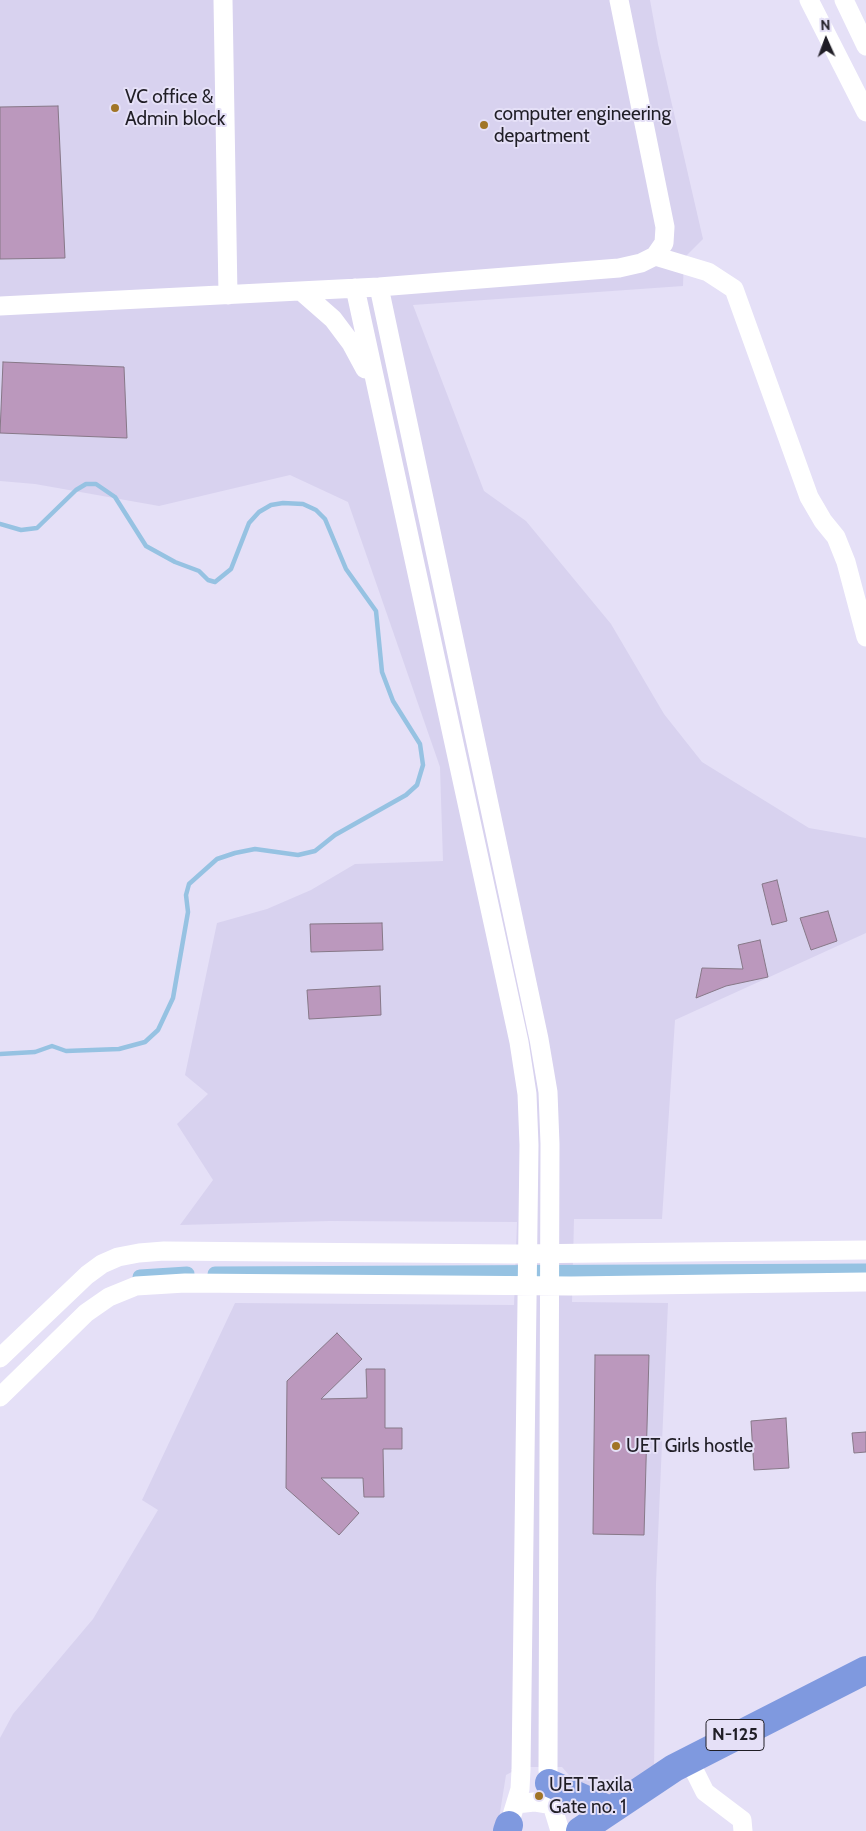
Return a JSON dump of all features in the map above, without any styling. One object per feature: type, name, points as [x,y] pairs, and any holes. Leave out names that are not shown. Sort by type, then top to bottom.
[{"type":"highway","name":"N-125","points":[[580,1831],[689,1760],[866,1670]]},
{"type":"highway","points":[[551,1794],[610,1810]]},
{"type":"street","points":[[223,0],[228,295]]},
{"type":"street","points":[[0,306],[379,287],[619,268],[641,263],[655,256],[664,243],[665,227],[619,0]]},
{"type":"street","points":[[809,0],[866,112]]},
{"type":"street","points":[[844,0],[866,46]]},
{"type":"street","points":[[655,256],[708,272],[734,289],[810,497],[823,521],[836,537],[846,562],[866,637]]},
{"type":"street","points":[[379,287],[539,1039],[548,1092],[550,1144],[551,1794],[560,1831]]},
{"type":"street","points":[[354,288],[519,1042],[527,1094],[529,1145],[521,1770],[511,1823]]},
{"type":"street","points":[[301,291],[333,319],[351,343],[375,388]]},
{"type":"street","points":[[0,1358],[102,1264],[118,1257],[164,1251],[514,1254],[866,1250]]},
{"type":"street","points":[[0,1397],[86,1313],[108,1296],[136,1286],[185,1283],[571,1286],[866,1282]]},
{"type":"street","points":[[689,1760],[705,1792],[742,1820],[743,1831]]},
{"type":"street","points":[[511,1823],[534,1802],[551,1794]]},
{"type":"shaded area","points":[[0,0],[650,0],[658,44],[703,239],[684,258],[683,286],[413,305],[484,491],[526,521],[611,624],[664,714],[702,762],[809,828],[866,838],[866,933],[675,1020],[662,1219],[574,1219],[572,1302],[668,1303],[656,1583],[654,1774],[627,1790],[607,1795],[576,1783],[562,1767],[521,1767],[506,1775],[497,1831],[0,1831],[0,1738],[13,1714],[93,1619],[158,1510],[142,1500],[235,1303],[514,1305],[517,1222],[330,1221],[180,1225],[213,1180],[177,1124],[208,1094],[185,1075],[217,923],[267,909],[311,890],[355,864],[443,861],[440,767],[348,502],[290,475],[159,506],[35,484],[0,481]]},
{"type":"building","points":[[58,106],[65,258],[0,259],[0,107]]},
{"type":"building","points":[[3,362],[124,367],[127,438],[0,433]]},
{"type":"building","points":[[777,880],[787,921],[772,925],[762,884]]},
{"type":"building","points":[[828,911],[837,941],[811,950],[800,918]]},
{"type":"building","points":[[382,923],[383,950],[311,952],[310,924]]},
{"type":"building","points":[[760,940],[768,977],[726,986],[696,998],[702,968],[743,969],[738,945]]},
{"type":"building","points":[[380,986],[381,1015],[309,1019],[307,990]]},
{"type":"building","points":[[337,1333],[362,1359],[321,1399],[367,1398],[366,1369],[385,1369],[385,1428],[402,1428],[402,1449],[383,1449],[384,1497],[364,1497],[363,1478],[321,1478],[359,1513],[339,1535],[286,1488],[287,1381]]},
{"type":"building","points":[[595,1355],[649,1355],[644,1535],[593,1534]]},
{"type":"building","points":[[786,1418],[789,1468],[754,1470],[751,1421]]},
{"type":"building","points":[[866,1432],[866,1452],[854,1453],[852,1433]]},
{"type":"waterway","points":[[0,524],[21,530],[37,528],[76,490],[86,484],[96,484],[115,497],[146,546],[175,562],[199,571],[208,580],[215,582],[231,569],[249,523],[259,512],[271,505],[283,503],[303,504],[316,510],[325,519],[346,569],[376,611],[382,672],[393,701],[420,744],[423,765],[417,785],[406,795],[335,835],[315,851],[298,855],[255,849],[235,853],[217,859],[189,884],[186,895],[188,912],[173,998],[158,1030],[145,1042],[119,1049],[66,1051],[52,1046],[35,1052],[0,1054]]},
{"type":"waterway","points":[[215,1274],[866,1271]]},
{"type":"waterway","points":[[140,1277],[187,1274]]},
{"type":"place","name":"VC office & Admin block","points":[[115,108]]},
{"type":"place","name":"computer engineering department","points":[[484,125]]},
{"type":"place","name":"UET Girls hostle","points":[[616,1446]]},
{"type":"place","name":"UET Taxila Gate no. 1","points":[[539,1796]]}]
